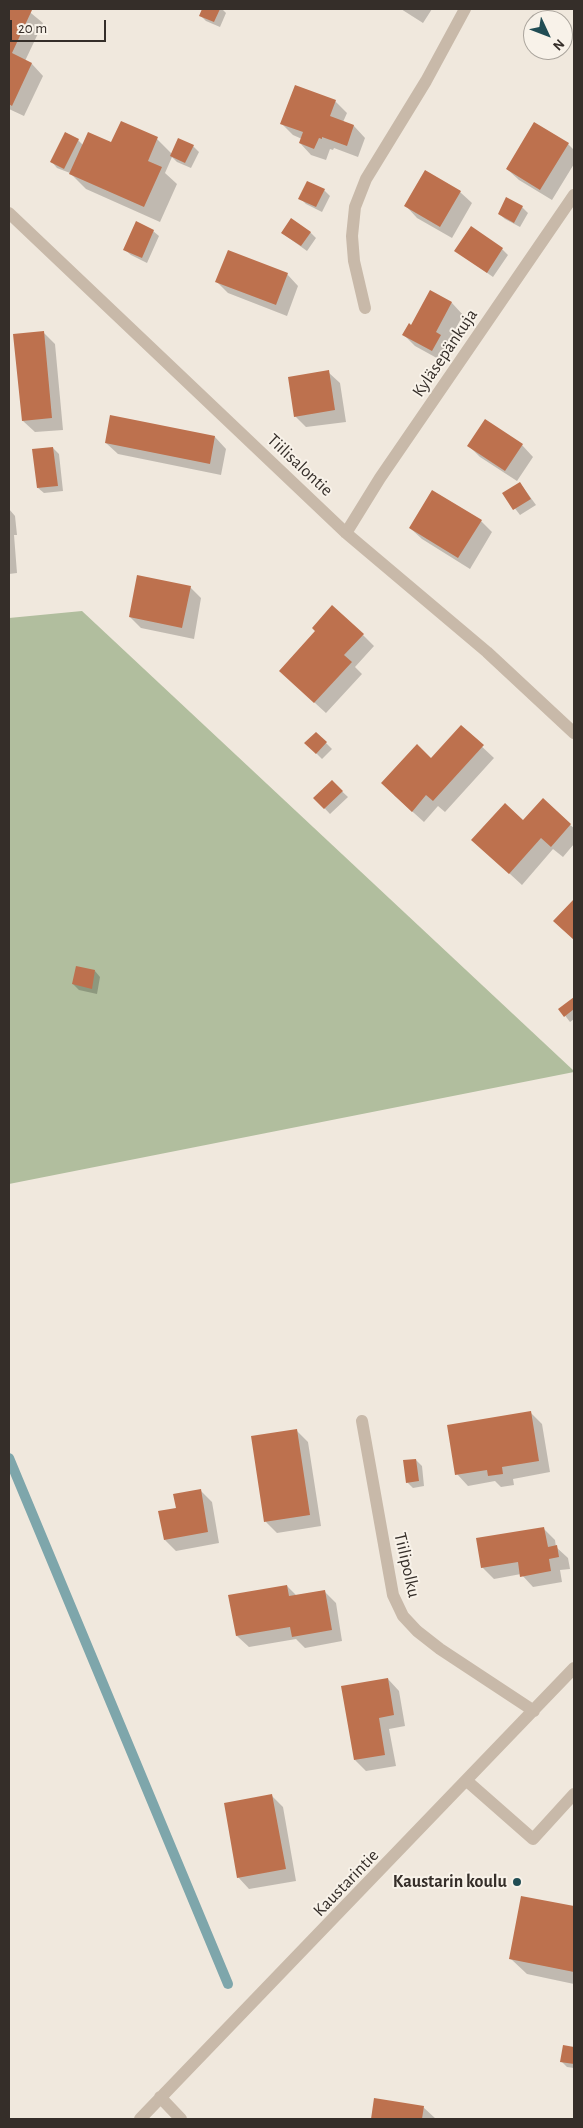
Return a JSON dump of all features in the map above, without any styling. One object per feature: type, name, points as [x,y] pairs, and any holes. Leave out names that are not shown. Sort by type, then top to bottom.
[{"type":"street","points":[[365,308],[354,261],[352,236],[356,207],[366,178],[426,81],[465,9]]},
{"type":"street","name":"Kyläsepänkuja","points":[[346,533],[380,478],[574,195]]},
{"type":"street","name":"Tiilisalontie","points":[[9,213],[346,533],[487,652],[574,733]]},
{"type":"street","name":"Tiilipolku","points":[[362,1421],[392,1595],[403,1616],[440,1649],[534,1711]]},
{"type":"street","name":"Kaustarintie","points":[[140,2119],[574,1668]]},
{"type":"street","points":[[467,1781],[532,1839],[574,1794]]},
{"type":"street","points":[[160,2098],[181,2119]]},
{"type":"green space","points":[[82,611],[574,1072],[9,1184],[9,618]]},
{"type":"building","points":[[9,9],[32,10],[12,53],[32,63],[12,106],[9,104]]},
{"type":"building","points":[[202,9],[220,9],[214,22],[199,16]]},
{"type":"building","points":[[295,85],[336,100],[330,116],[354,125],[347,146],[322,137],[322,139],[319,138],[314,149],[299,143],[303,132],[280,124]]},
{"type":"building","points":[[121,121],[158,137],[148,161],[162,167],[144,207],[69,174],[88,132],[111,142]]},
{"type":"building","points":[[534,122],[569,143],[540,190],[506,169]]},
{"type":"building","points":[[65,132],[79,139],[64,169],[50,162]]},
{"type":"building","points":[[178,138],[194,145],[185,163],[170,156]]},
{"type":"building","points":[[425,170],[461,191],[440,227],[404,206]]},
{"type":"building","points":[[307,181],[325,189],[316,207],[298,199]]},
{"type":"building","points":[[506,197],[523,206],[514,223],[498,214]]},
{"type":"building","points":[[291,218],[311,232],[301,246],[281,233]]},
{"type":"building","points":[[136,221],[154,230],[142,258],[123,250]]},
{"type":"building","points":[[471,226],[503,248],[487,273],[454,251]]},
{"type":"building","points":[[228,250],[288,273],[276,305],[215,282]]},
{"type":"building","points":[[430,290],[452,302],[436,332],[441,335],[432,351],[402,335],[409,323],[411,325]]},
{"type":"building","points":[[44,331],[52,418],[22,421],[13,334]]},
{"type":"building","points":[[329,370],[335,410],[294,417],[288,377]]},
{"type":"building","points":[[110,415],[215,436],[210,464],[105,443]]},
{"type":"building","points":[[485,419],[523,444],[505,471],[467,446]]},
{"type":"building","points":[[53,447],[58,486],[37,488],[32,449]]},
{"type":"building","points":[[520,482],[531,499],[513,510],[502,493]]},
{"type":"building","points":[[432,490],[482,520],[458,558],[409,528]]},
{"type":"building","points":[[137,575],[191,586],[182,628],[129,617]]},
{"type":"building","points":[[332,605],[364,634],[344,655],[352,662],[314,703],[279,671],[315,631],[312,628]]},
{"type":"building","points":[[461,725],[484,745],[433,801],[426,795],[412,812],[381,783],[417,744],[431,758]]},
{"type":"building","points":[[316,732],[327,742],[316,754],[304,743]]},
{"type":"building","points":[[332,780],[343,791],[324,809],[313,798]]},
{"type":"building","points":[[543,798],[571,824],[551,847],[541,838],[509,874],[471,840],[505,803],[523,820]]},
{"type":"building","points":[[574,899],[574,940],[553,921]]},
{"type":"building","points":[[76,966],[95,970],[92,989],[72,984]]},
{"type":"building","points":[[574,997],[574,1009],[564,1017],[558,1009]]},
{"type":"building","points":[[531,1411],[539,1461],[502,1467],[503,1474],[488,1476],[487,1470],[455,1475],[447,1425]]},
{"type":"building","points":[[297,1429],[310,1515],[264,1522],[251,1436]]},
{"type":"building","points":[[416,1459],[419,1481],[406,1483],[403,1460]]},
{"type":"building","points":[[201,1489],[208,1532],[164,1540],[158,1511],[176,1508],[173,1494]]},
{"type":"building","points":[[544,1527],[548,1547],[557,1545],[559,1557],[549,1559],[551,1571],[520,1577],[518,1562],[481,1568],[476,1538]]},
{"type":"building","points":[[287,1585],[289,1596],[325,1590],[332,1630],[292,1637],[290,1627],[236,1636],[228,1595]]},
{"type":"building","points":[[388,1678],[394,1715],[379,1718],[385,1755],[354,1760],[341,1686]]},
{"type":"building","points":[[272,1794],[286,1869],[237,1878],[224,1803]]},
{"type":"building","points":[[521,1896],[574,1906],[574,1972],[509,1959]]},
{"type":"building","points":[[563,2045],[574,2047],[574,2064],[560,2062]]},
{"type":"building","points":[[374,2098],[424,2106],[422,2119],[371,2119]]},
{"type":"waterway","points":[[9,1458],[228,1984]]},
{"type":"place","name":"Kaustarin koulu","points":[[517,1882]]}]
